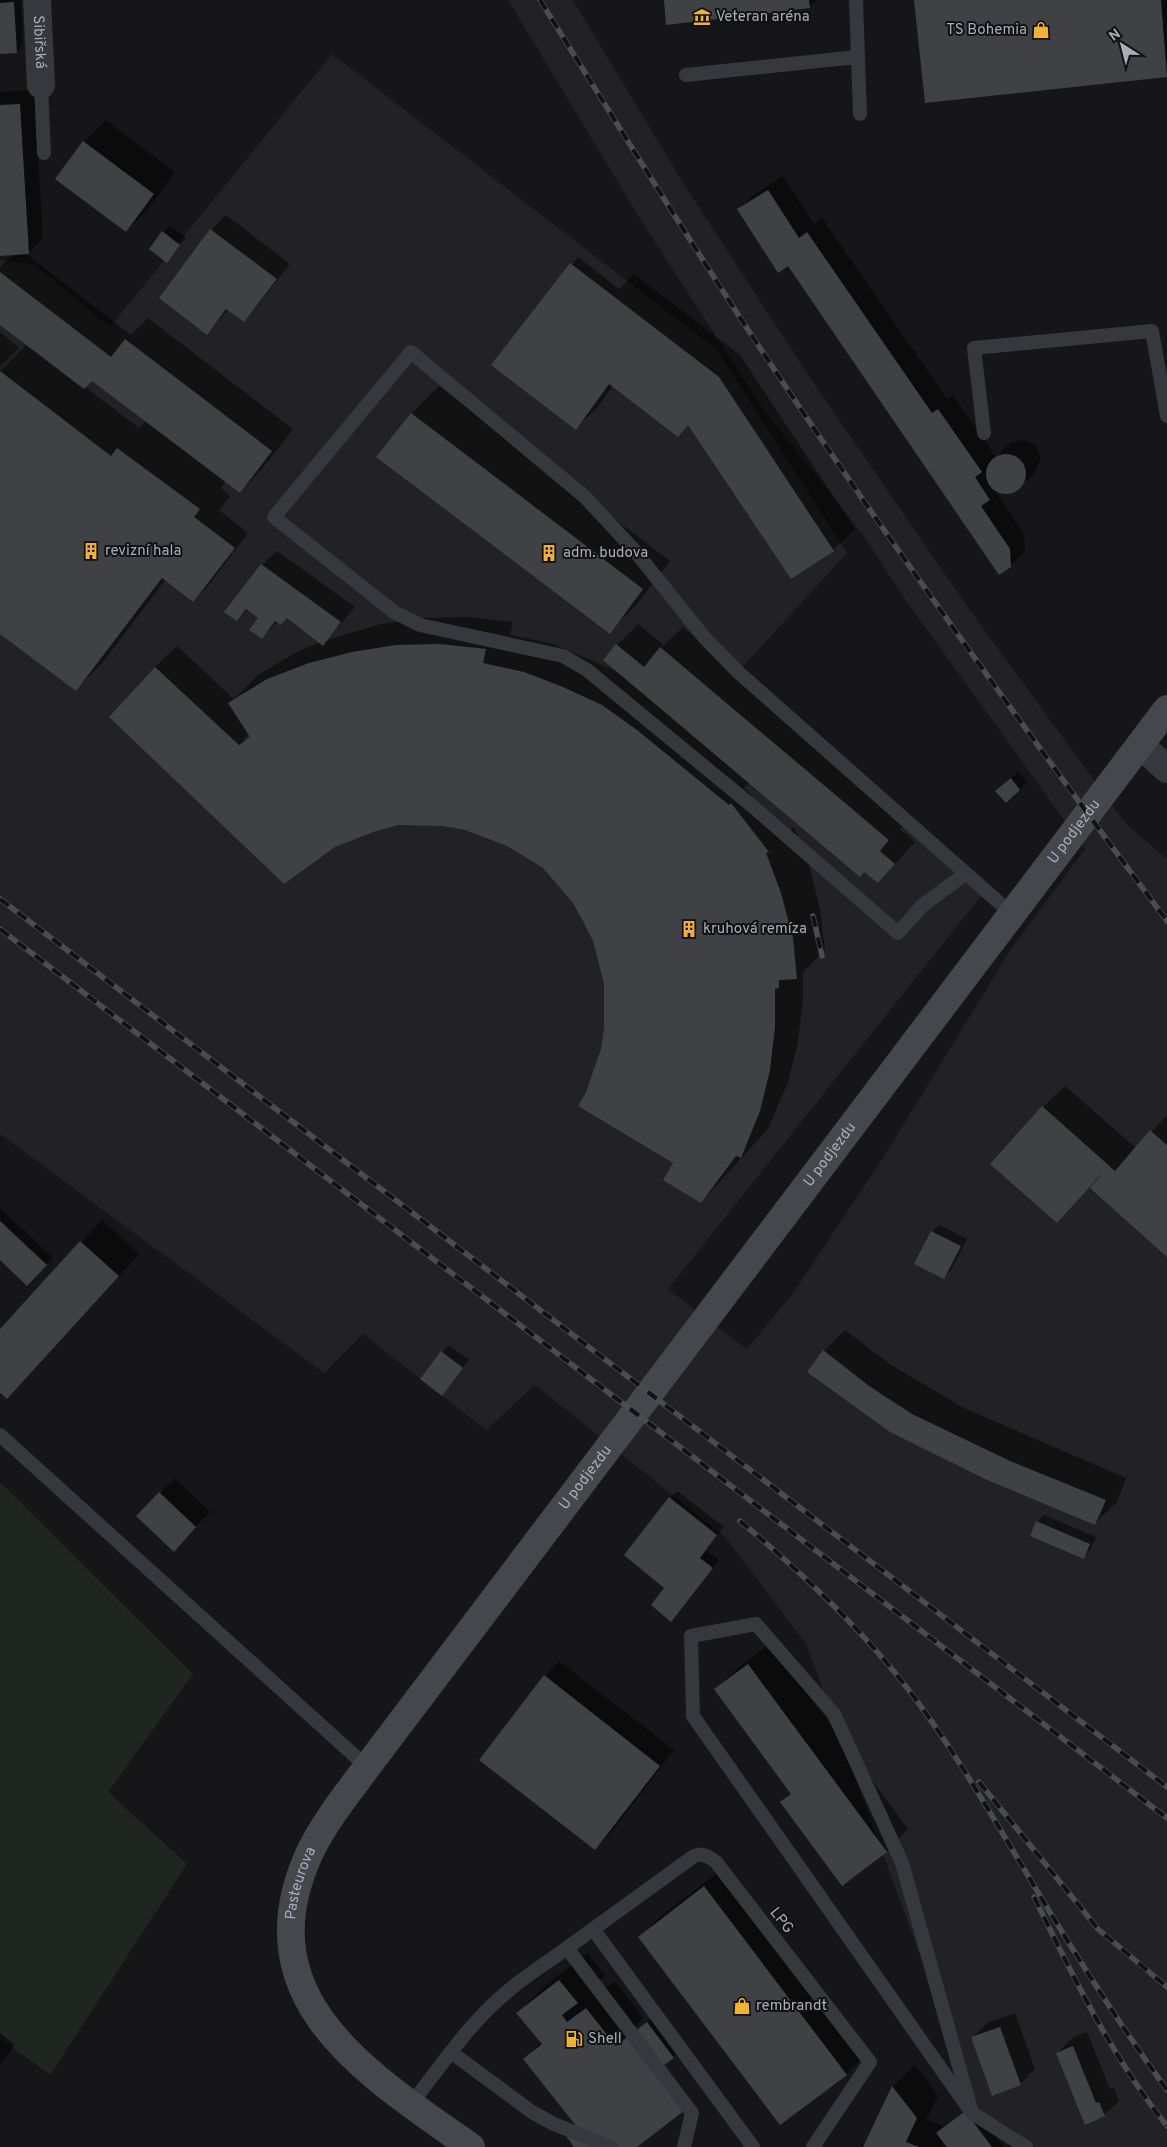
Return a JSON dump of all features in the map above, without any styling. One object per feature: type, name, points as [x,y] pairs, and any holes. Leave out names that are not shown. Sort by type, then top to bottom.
[{"type":"main road","name":"U podjezdu","points":[[493,1600],[1167,709]]},
{"type":"main road","name":"Pasteurova","points":[[471,2147],[362,2067],[334,2039],[311,2008],[296,1968],[291,1932],[295,1892],[310,1852],[333,1812],[493,1600]]},
{"type":"street","name":"Sibiřská","points":[[37,0],[41,85]]},
{"type":"street","points":[[1140,745],[1167,768]]},
{"type":"lane","points":[[856,0],[860,114]]},
{"type":"lane","points":[[686,75],[857,58]]},
{"type":"lane","points":[[41,85],[44,153]]},
{"type":"lane","points":[[984,433],[974,348],[1152,331],[1167,416]]},
{"type":"lane","points":[[965,874],[923,905],[898,933],[751,805],[587,670],[564,656],[420,625],[394,612],[274,517],[411,352],[585,497],[635,551],[704,637],[738,672],[1012,914]]},
{"type":"lane","points":[[0,1435],[367,1767]]},
{"type":"lane","points":[[972,2113],[902,1863],[834,1714],[756,1624],[691,1636],[693,1716],[972,2113],[1026,2147]]},
{"type":"lane","name":"LPG","points":[[411,2104],[450,2052],[508,1991],[694,1856],[700,1854],[708,1856],[716,1862],[870,2062],[813,2147]]},
{"type":"lane","points":[[593,1929],[754,2147]]},
{"type":"lane","points":[[567,1948],[692,2113],[684,2147]]},
{"type":"lane","points":[[450,2052],[532,2112],[554,2124],[611,2147]]},
{"type":"shaded area","points":[[508,0],[573,0],[687,189],[813,382],[969,609],[1126,824],[1167,859],[1167,2147],[1025,2147],[982,2125],[806,1644],[726,1538],[535,1385],[486,1430],[363,1334],[324,1373],[0,1134],[0,260],[35,265],[110,327],[332,54],[717,350],[847,553],[738,672],[985,891],[668,1289],[747,1349],[794,1292],[883,1158],[1011,949],[1085,849],[902,595],[862,533],[766,413],[640,219]]},
{"type":"shaded area","points":[[0,1482],[193,1674],[108,1792],[187,1864],[50,2075],[0,2038]]},
{"type":"building","name":"Veteran aréna","points":[[664,0],[809,0],[810,8],[666,25]]},
{"type":"building","name":"TS Bohemia","points":[[914,0],[1161,0],[1167,77],[925,103]]},
{"type":"building","points":[[14,2],[17,53],[0,54],[0,3]]},
{"type":"building","points":[[20,104],[29,254],[0,256],[0,105]]},
{"type":"building","points":[[83,141],[154,194],[126,232],[55,179]]},
{"type":"building","points":[[768,190],[799,238],[807,232],[932,413],[938,409],[982,472],[975,477],[990,500],[981,506],[1010,549],[1011,567],[999,575],[788,266],[778,273],[737,209]]},
{"type":"building","points":[[210,229],[277,279],[244,322],[226,309],[207,335],[159,298]]},
{"type":"building","points":[[162,231],[180,245],[167,263],[149,249]]},
{"type":"building","points":[[570,263],[719,377],[834,551],[791,579],[688,425],[678,437],[609,384],[576,430],[491,365]]},
{"type":"building","points":[[0,272],[111,357],[125,339],[272,451],[240,493],[92,381],[84,389],[0,325]]},
{"type":"building","name":"revizní hala","points":[[0,371],[111,456],[117,448],[200,509],[194,517],[235,548],[193,602],[162,578],[76,691],[0,634]]},
{"type":"building","name":"adm. budova","points":[[411,413],[643,589],[610,634],[376,457]]},
{"type":"building","points":[[1010,454],[1017,457],[1023,463],[1026,474],[1025,482],[1017,491],[1010,494],[1002,494],[995,491],[987,482],[986,470],[989,463],[998,455]]},
{"type":"building","points":[[261,564],[341,622],[323,646],[287,618],[281,625],[275,621],[262,639],[249,630],[258,618],[246,609],[237,621],[224,612]]},
{"type":"building","name":"kruhová remíza","points":[[440,644],[486,649],[483,663],[524,672],[602,705],[637,730],[729,805],[731,803],[769,852],[766,853],[781,893],[793,938],[797,979],[779,980],[779,988],[775,989],[775,1027],[770,1070],[760,1111],[741,1158],[736,1156],[701,1203],[663,1180],[673,1163],[578,1106],[586,1092],[601,1049],[604,1028],[604,984],[593,941],[583,921],[573,903],[543,868],[507,846],[465,830],[443,826],[398,825],[376,831],[335,847],[284,884],[109,717],[155,667],[239,745],[250,737],[228,703],[267,679],[309,663],[352,652],[396,645]]},
{"type":"building","points":[[616,644],[644,667],[660,647],[889,840],[880,851],[895,864],[878,883],[864,872],[860,877],[603,660]]},
{"type":"building","points":[[1011,778],[1020,790],[1006,803],[995,791]]},
{"type":"building","points":[[1042,1106],[1115,1171],[1150,1130],[1167,1145],[1167,1257],[1090,1188],[1105,1170],[1057,1223],[990,1164]]},
{"type":"building","points":[[0,1221],[47,1265],[27,1286],[0,1260]]},
{"type":"building","points":[[931,1231],[961,1246],[944,1279],[914,1264]]},
{"type":"building","points":[[80,1241],[119,1276],[7,1399],[0,1393],[0,1329]]},
{"type":"building","points":[[823,1350],[869,1386],[912,1414],[1010,1461],[1106,1500],[1095,1525],[985,1479],[890,1432],[807,1372]]},
{"type":"building","points":[[441,1351],[463,1368],[442,1396],[420,1379]]},
{"type":"building","points":[[159,1492],[196,1527],[174,1552],[136,1516]]},
{"type":"building","points":[[669,1497],[717,1535],[700,1558],[713,1568],[671,1622],[651,1605],[664,1588],[624,1555]]},
{"type":"building","points":[[1036,1521],[1090,1544],[1084,1559],[1030,1536]]},
{"type":"building","points":[[748,1664],[887,1852],[842,1886],[780,1802],[791,1794],[714,1689]]},
{"type":"building","points":[[544,1675],[660,1766],[595,1850],[479,1760]]},
{"type":"building","name":"rembrandt","points":[[704,1886],[847,2075],[780,2125],[638,1937]]},
{"type":"building","points":[[559,1980],[578,2003],[562,2015],[567,2022],[586,2008],[616,2046],[647,2022],[674,2058],[656,2071],[685,2110],[637,2147],[574,2147],[566,2136],[577,2127],[523,2059],[542,2044],[516,2013]]},
{"type":"building","points":[[1000,2027],[1021,2085],[992,2096],[971,2037]]},
{"type":"building","points":[[1073,2046],[1096,2103],[1099,2102],[1105,2116],[1085,2125],[1056,2053]]},
{"type":"building","points":[[892,2086],[917,2118],[906,2142],[920,2147],[863,2147]]},
{"type":"building","points":[[965,2111],[992,2147],[947,2147],[936,2133]]},
{"type":"railway","points":[[540,0],[634,152],[796,402],[886,533],[1072,793],[1167,921]]},
{"type":"railway","points":[[0,899],[1167,1787]]},
{"type":"railway","points":[[813,916],[822,956]]},
{"type":"railway","points":[[0,929],[1167,1818]]},
{"type":"railway","points":[[740,1521],[828,1600],[870,1643],[908,1689],[970,1780],[1095,1984],[1167,2090]]},
{"type":"railway","points":[[979,1782],[1098,1929],[1167,1987]]},
{"type":"railway","points":[[1034,1897],[1094,2015],[1128,2072],[1167,2126]]},
{"type":"place","name":"Veteran aréna","points":[[702,17]]},
{"type":"place","name":"TS Bohemia","points":[[1041,30]]},
{"type":"place","name":"revizní hala","points":[[91,551]]},
{"type":"place","name":"adm. budova","points":[[549,553]]},
{"type":"place","name":"kruhová remíza","points":[[689,929]]},
{"type":"place","name":"rembrandt","points":[[742,2006]]},
{"type":"place","name":"Shell","points":[[574,2039]]}]
